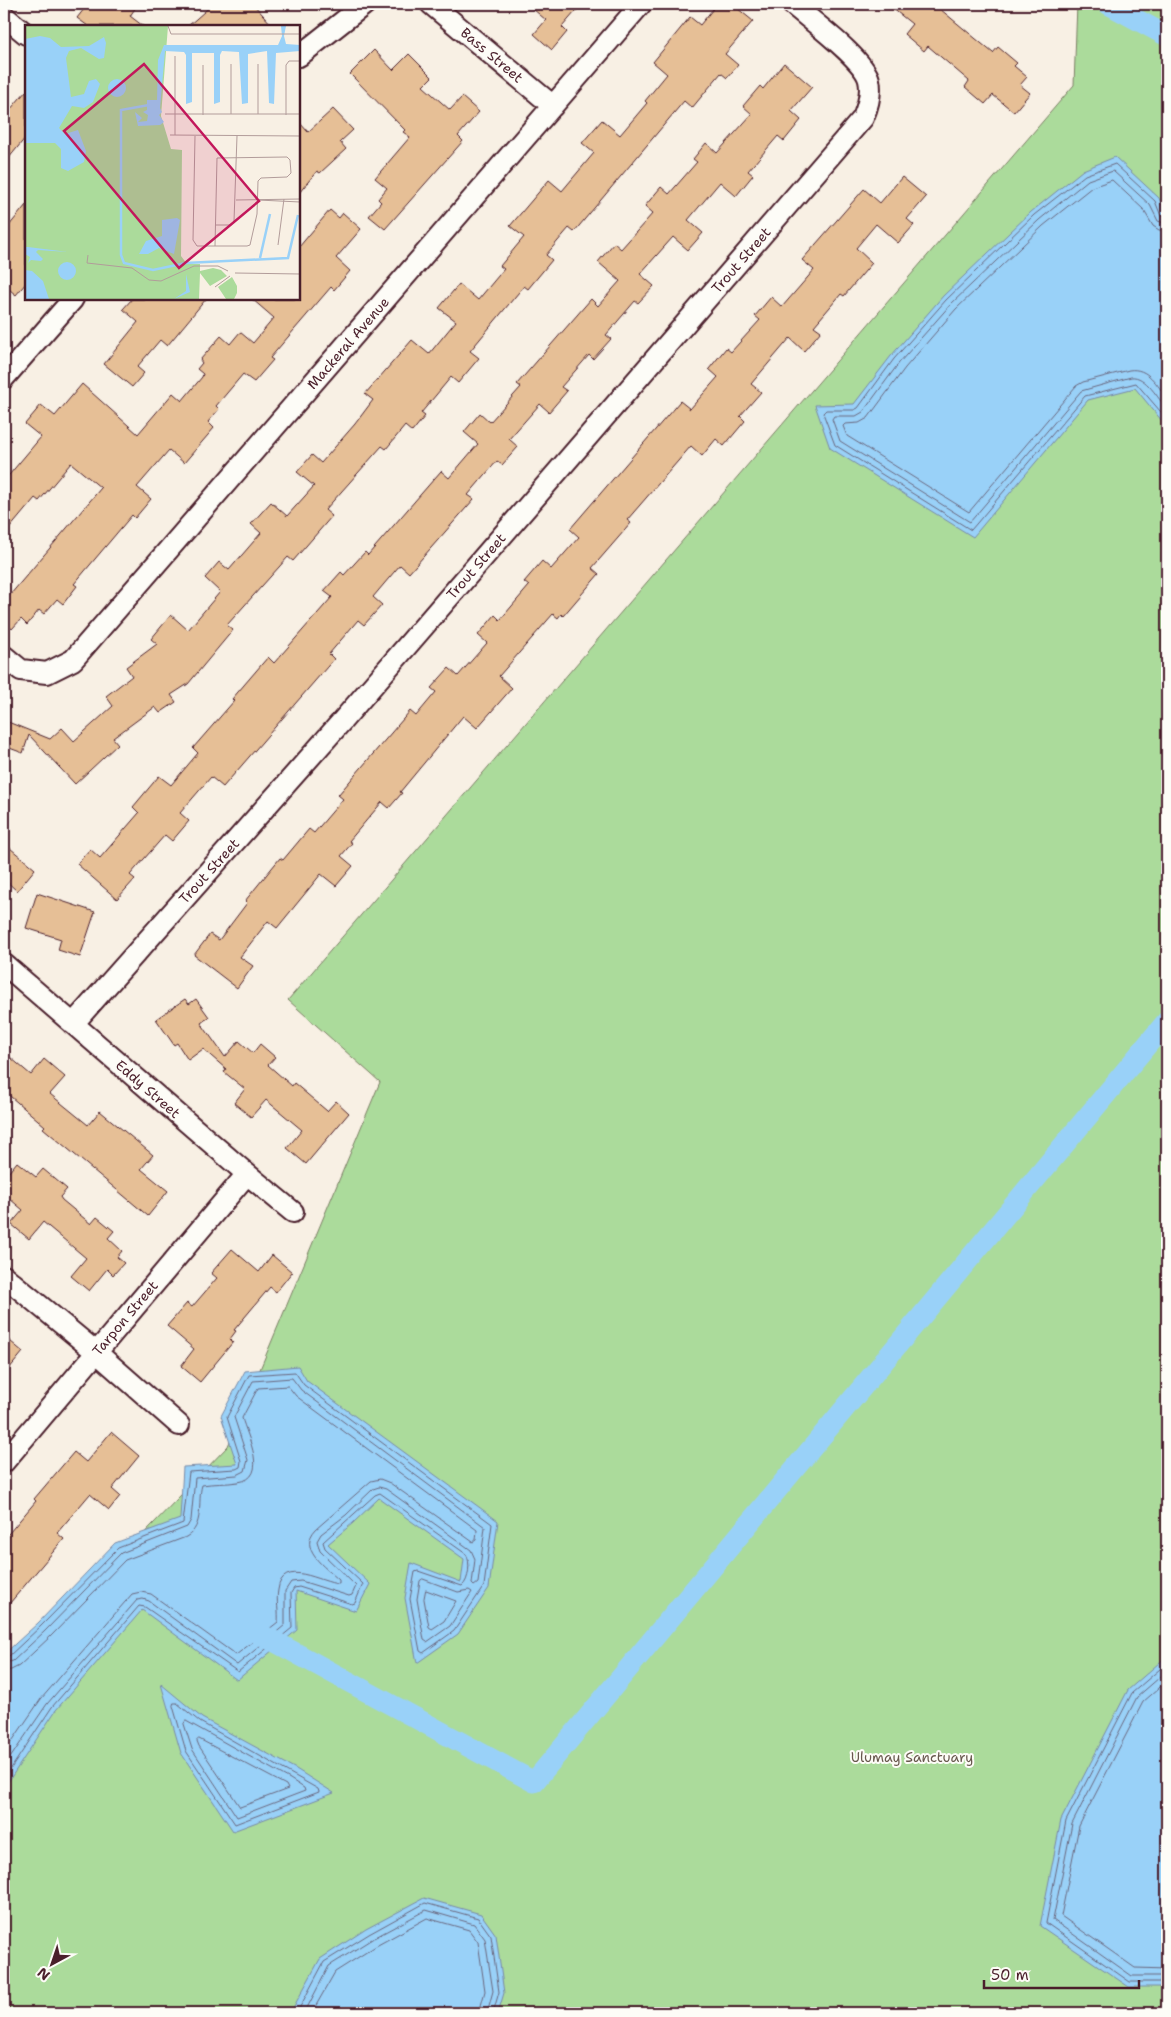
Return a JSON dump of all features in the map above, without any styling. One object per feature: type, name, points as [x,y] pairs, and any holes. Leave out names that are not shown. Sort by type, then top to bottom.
[{"type":"street","points":[[14,4],[4,15],[25,33]]},
{"type":"street","points":[[300,55],[365,4]]},
{"type":"street","name":"Bass Street","points":[[431,4],[552,106]]},
{"type":"street","name":"Mackeral Avenue","points":[[4,656],[20,670],[47,673],[73,660],[641,4]]},
{"type":"street","name":"Trout Street","points":[[73,1024],[343,720],[863,118],[870,101],[869,80],[860,63],[792,4]]},
{"type":"street","points":[[4,378],[72,300]]},
{"type":"street","name":"Eddy Street","points":[[4,964],[293,1212]]},
{"type":"street","name":"Tarpon Street","points":[[4,1462],[247,1174]]},
{"type":"street","points":[[4,1276],[96,1352],[179,1425]]},
{"type":"green space","name":"Ulumay Sanctuary","points":[[1077,4],[1167,4],[1167,2013],[4,2013],[4,1679],[228,1446],[380,1082],[288,1000],[1074,85]]},
{"type":"water","points":[[1115,157],[1159,198],[1167,218],[1167,427],[1135,388],[1088,400],[973,537],[830,448],[815,405],[854,404],[891,356],[943,296],[1031,212],[1083,170]]},
{"type":"water","points":[[298,1366],[307,1381],[498,1521],[489,1588],[458,1634],[417,1663],[405,1598],[411,1563],[461,1582],[464,1559],[379,1498],[328,1544],[370,1584],[356,1611],[296,1591],[297,1630],[237,1680],[142,1610],[56,1710],[4,1788],[4,1654],[38,1623],[115,1543],[180,1519],[183,1467],[237,1464],[221,1416],[245,1371]]},
{"type":"water","points":[[1167,1656],[1167,1987],[1129,1987],[1040,1926],[1061,1820],[1128,1690]]},
{"type":"water","points":[[161,1684],[202,1718],[296,1769],[334,1793],[233,1831],[181,1753]]},
{"type":"water","points":[[424,1898],[481,1914],[496,1935],[504,1993],[498,2013],[296,2013],[293,2008],[320,1959],[366,1929]]},
{"type":"building","points":[[88,4],[138,4],[130,16],[142,25],[87,25],[77,18]]},
{"type":"building","points":[[213,4],[253,4],[272,25],[189,25]]},
{"type":"building","points":[[527,4],[582,4],[562,27],[567,32],[552,50],[534,34],[546,20]]},
{"type":"building","points":[[717,4],[732,4],[753,21],[725,54],[738,65],[727,78],[721,73],[692,108],[684,101],[574,232],[569,228],[546,255],[552,260],[528,289],[524,286],[470,351],[479,358],[458,383],[451,377],[421,413],[425,416],[412,432],[405,426],[386,449],[382,446],[325,510],[332,516],[293,561],[288,557],[227,625],[233,630],[188,684],[171,695],[176,702],[160,713],[155,707],[113,738],[118,744],[75,784],[29,735],[23,753],[4,746],[4,734],[8,722],[50,739],[62,728],[74,741],[113,706],[106,696],[132,676],[126,667],[157,644],[151,639],[171,615],[188,630],[220,592],[205,578],[219,562],[229,570],[261,533],[251,524],[271,502],[287,516],[314,486],[297,472],[312,455],[321,463],[355,424],[373,400],[365,394],[412,340],[429,354],[456,321],[439,308],[459,284],[478,300],[504,269],[500,266],[524,237],[510,226],[549,180],[562,191],[594,153],[582,143],[602,120],[620,135],[647,103],[645,101],[667,74],[653,62],[690,17],[700,25]]},
{"type":"building","points":[[887,4],[934,4],[993,53],[998,47],[1017,63],[1014,66],[1027,77],[1020,85],[1030,93],[1014,112],[993,95],[985,104],[965,87],[969,81],[928,46],[924,51],[904,34],[912,24]]},
{"type":"building","points":[[374,50],[393,70],[409,54],[432,77],[423,86],[450,110],[462,97],[479,112],[458,136],[463,141],[385,229],[369,216],[381,202],[378,199],[387,188],[375,178],[410,137],[403,132],[405,130],[350,74]]},
{"type":"building","points":[[784,63],[812,87],[791,111],[801,120],[784,141],[778,136],[748,171],[753,175],[736,196],[720,182],[688,220],[703,233],[688,250],[673,237],[640,274],[654,286],[638,303],[635,301],[606,335],[611,339],[593,359],[589,355],[561,387],[567,391],[549,412],[540,404],[509,439],[518,447],[502,465],[497,461],[468,495],[474,499],[409,573],[400,565],[373,597],[382,605],[364,625],[358,620],[329,654],[334,659],[223,787],[211,777],[180,813],[189,821],[172,841],[165,835],[130,875],[135,879],[117,899],[77,864],[90,849],[100,858],[139,813],[133,807],[159,776],[171,785],[198,753],[193,748],[234,701],[232,699],[268,657],[274,663],[332,597],[324,591],[341,572],[344,575],[365,552],[368,555],[441,471],[449,478],[478,444],[464,432],[480,413],[490,422],[521,387],[517,384],[591,299],[598,306],[620,281],[598,262],[614,243],[621,249],[653,213],[645,206],[661,187],[669,194],[697,162],[693,159],[706,143],[717,153],[752,114],[743,106],[760,86],[763,89]]},
{"type":"building","points":[[25,92],[25,138],[4,164],[4,117]]},
{"type":"building","points":[[333,109],[353,130],[340,142],[346,149],[320,173],[317,171],[300,192],[300,123],[308,132]]},
{"type":"building","points":[[902,177],[926,197],[907,219],[914,225],[898,243],[876,224],[856,248],[872,263],[844,296],[841,294],[814,326],[821,331],[804,351],[790,338],[751,384],[761,392],[740,416],[745,421],[724,446],[716,439],[702,456],[691,446],[627,520],[631,523],[592,568],[599,574],[563,616],[561,614],[558,618],[553,614],[499,676],[512,688],[477,728],[463,716],[389,808],[382,802],[349,841],[352,843],[341,856],[353,866],[336,886],[321,874],[277,928],[268,921],[240,957],[253,966],[237,988],[194,955],[210,934],[219,940],[247,903],[245,901],[280,858],[283,860],[309,829],[314,833],[343,799],[338,795],[410,711],[416,716],[436,692],[431,688],[449,668],[458,676],[487,643],[478,635],[495,615],[500,620],[529,586],[524,582],[542,561],[551,569],[579,537],[570,529],[680,401],[690,409],[718,377],[709,369],[726,348],[731,352],[760,320],[755,316],[771,297],[782,307],[814,270],[802,260],[864,189],[880,203]]},
{"type":"building","points":[[25,206],[25,284],[16,295],[4,285],[4,232]]},
{"type":"building","points":[[330,210],[339,218],[343,213],[361,229],[336,258],[350,271],[334,290],[331,287],[270,358],[273,360],[254,382],[243,374],[216,406],[219,409],[208,422],[214,428],[184,463],[169,450],[137,487],[151,499],[135,518],[132,515],[74,584],[77,586],[63,604],[57,599],[44,614],[39,610],[27,625],[21,619],[12,629],[4,621],[4,602],[101,488],[71,463],[39,501],[35,498],[4,535],[4,481],[41,437],[25,424],[41,405],[55,416],[82,384],[138,434],[173,393],[182,401],[202,377],[203,374],[197,369],[202,363],[200,360],[221,336],[230,344],[240,332],[253,343],[274,318],[253,300],[300,300],[300,246]]},
{"type":"building","points":[[131,300],[205,300],[167,346],[160,340],[137,367],[144,373],[132,387],[104,364],[138,322],[123,309]]},
{"type":"building","points":[[4,843],[35,869],[17,891],[4,879]]},
{"type":"building","points":[[37,893],[95,912],[80,957],[58,950],[61,939],[26,928]]},
{"type":"building","points":[[185,999],[189,1004],[196,999],[209,1017],[201,1023],[225,1057],[239,1041],[253,1053],[260,1044],[275,1057],[268,1065],[292,1086],[294,1083],[327,1111],[336,1101],[349,1113],[306,1164],[287,1148],[302,1130],[266,1100],[251,1117],[234,1103],[245,1089],[224,1072],[226,1069],[203,1049],[188,1060],[177,1043],[174,1045],[156,1019]]},
{"type":"building","points":[[4,1052],[31,1075],[44,1059],[65,1077],[50,1094],[88,1125],[100,1111],[153,1155],[141,1169],[168,1191],[148,1216],[43,1128],[45,1126],[4,1091]]},
{"type":"building","points":[[17,1162],[36,1177],[43,1169],[67,1189],[60,1197],[62,1200],[91,1224],[97,1217],[114,1231],[108,1238],[122,1251],[117,1257],[124,1263],[113,1275],[107,1269],[89,1291],[71,1276],[86,1258],[43,1222],[29,1239],[11,1224],[23,1210],[4,1194],[4,1178]]},
{"type":"building","points":[[232,1249],[259,1272],[272,1255],[292,1272],[276,1292],[270,1287],[234,1330],[236,1331],[230,1339],[233,1342],[200,1382],[181,1366],[194,1349],[167,1326],[187,1303],[192,1307],[217,1278],[211,1273]]},
{"type":"building","points":[[4,1336],[23,1352],[4,1375]]},
{"type":"building","points":[[111,1432],[139,1456],[112,1489],[120,1496],[109,1510],[90,1494],[57,1533],[64,1539],[4,1610],[4,1539],[36,1501],[34,1499],[74,1452],[86,1462]]},
{"type":"waterway","points":[[1108,4],[1167,36]]},
{"type":"waterway","points":[[255,1631],[534,1782],[1167,1021]]}]
